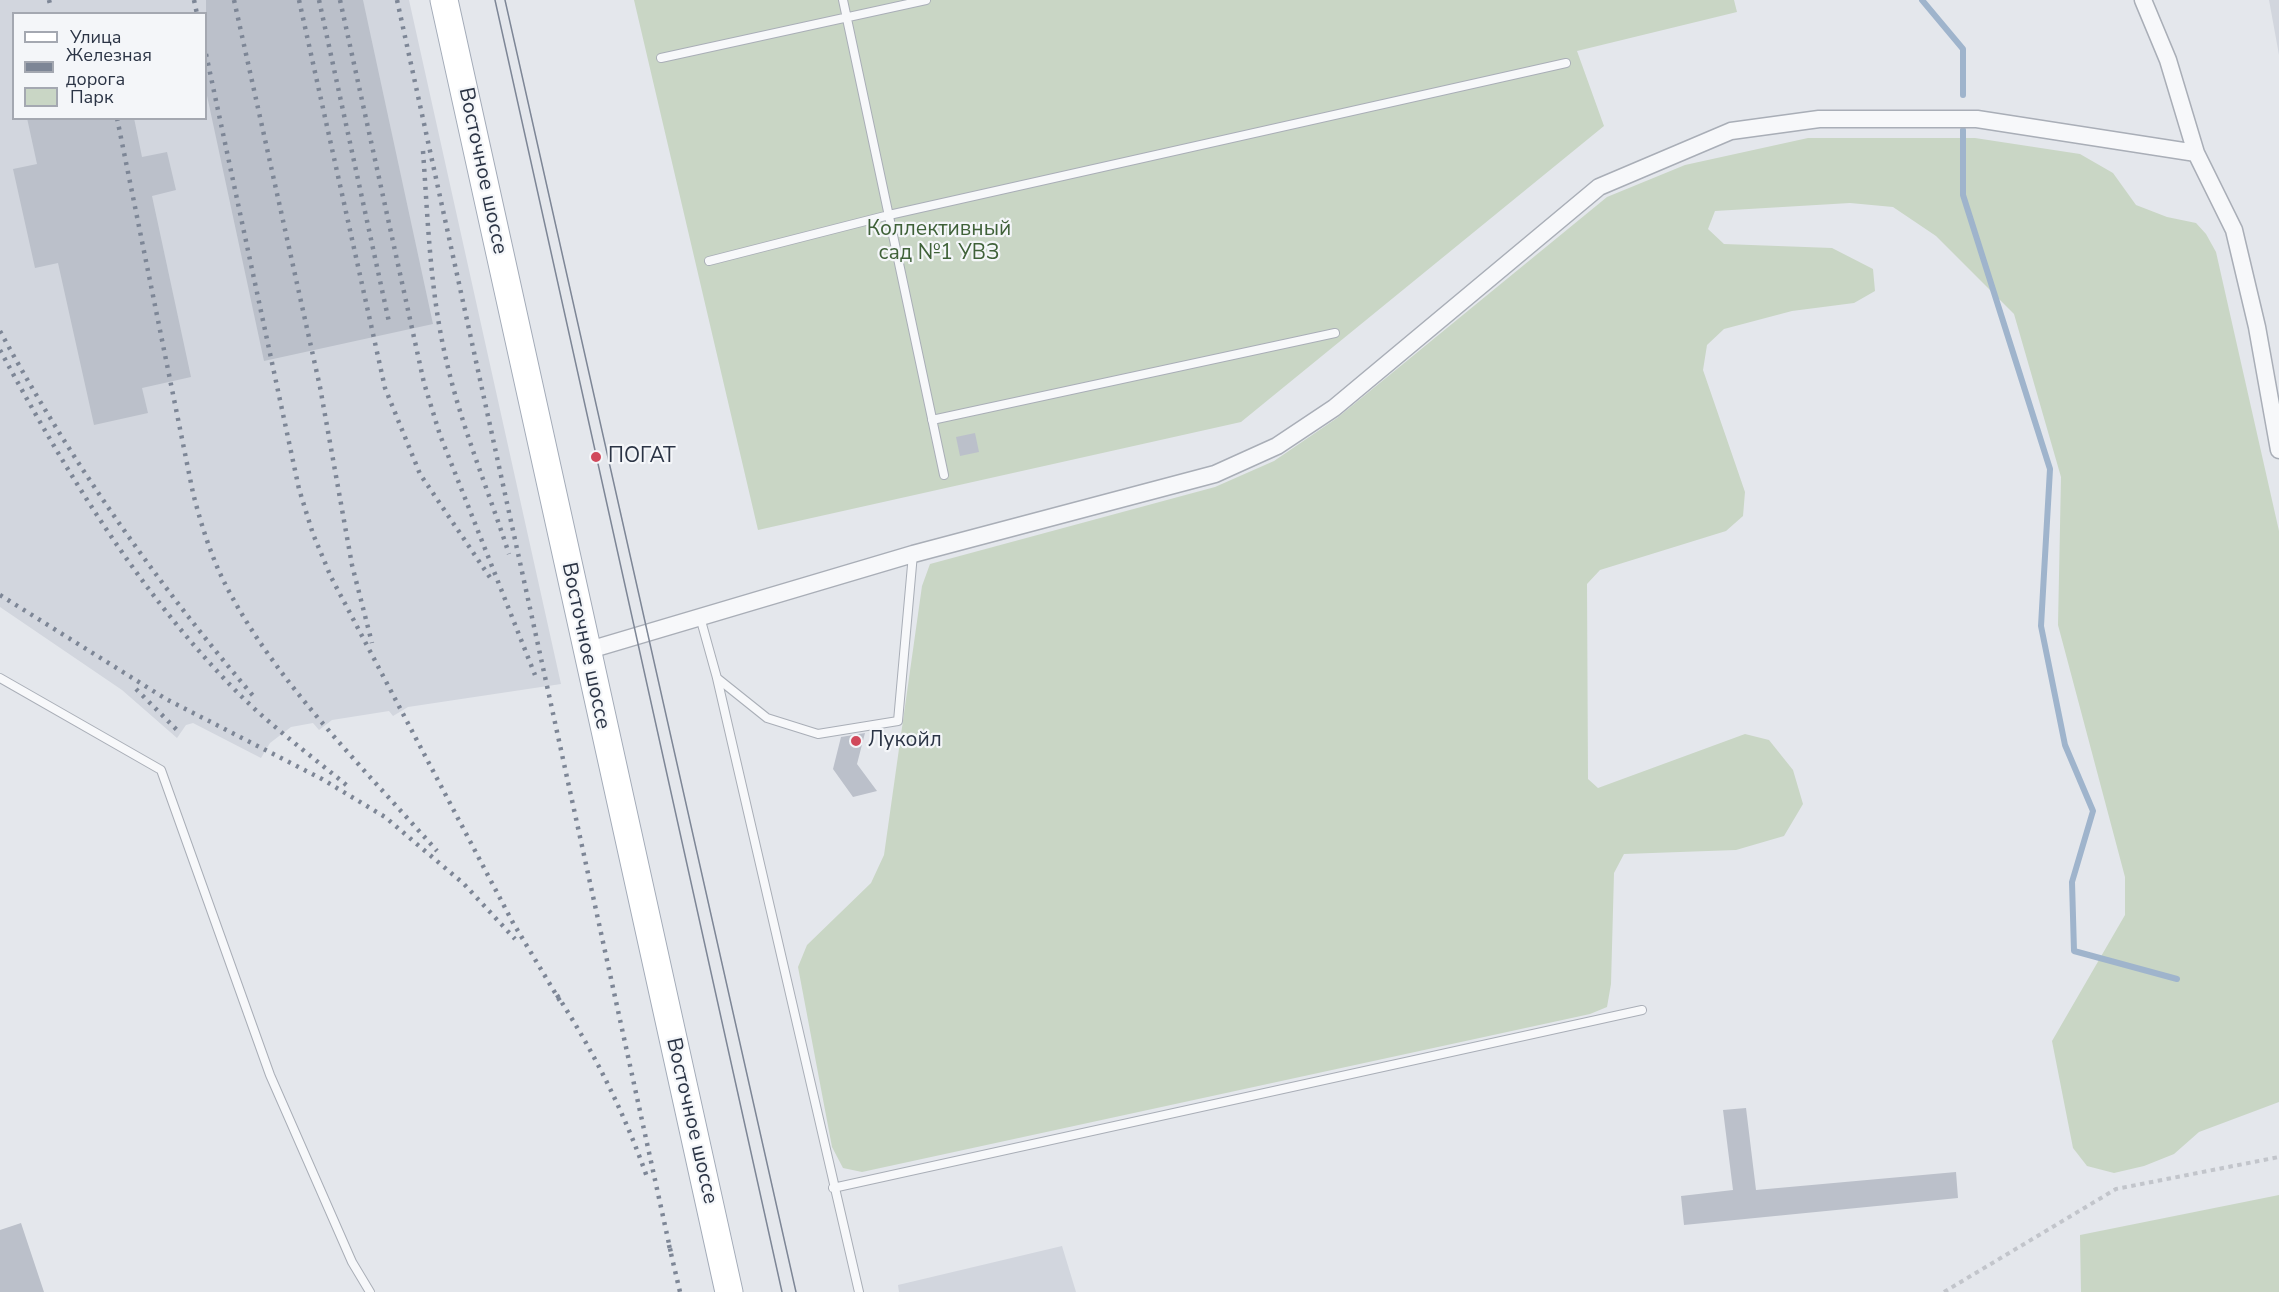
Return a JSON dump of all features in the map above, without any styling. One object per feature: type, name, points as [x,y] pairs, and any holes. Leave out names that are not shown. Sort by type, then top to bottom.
[{"type":"main road","name":"Восточное шоссе","points":[[444,0],[724,1290]]},
{"type":"street","points":[[2143,0],[2168,60],[2196,153],[2234,230],[2257,327],[2279,450]]},
{"type":"street","points":[[586,651],[914,554],[1215,474],[1277,446],[1334,408],[1599,187],[1731,131],[1819,119],[1977,119],[2196,153]]},
{"type":"lane","points":[[843,0],[944,475]]},
{"type":"lane","points":[[661,58],[926,0]]},
{"type":"lane","points":[[709,261],[889,215],[1566,63]]},
{"type":"lane","points":[[932,420],[1335,333]]},
{"type":"lane","points":[[717,678],[766,718],[818,734],[898,721],[914,554]]},
{"type":"lane","points":[[700,617],[717,678],[833,1188],[859,1292]]},
{"type":"lane","points":[[0,678],[161,770],[270,1074],[352,1262],[370,1292]]},
{"type":"lane","points":[[833,1188],[1642,1010]]},
{"type":"path","points":[[1944,1292],[2116,1189],[2279,1157]]},
{"type":"shaded area","points":[[0,0],[409,0],[561,684],[408,707],[393,716],[389,711],[332,720],[319,730],[313,723],[291,727],[270,743],[261,758],[193,723],[186,725],[177,738],[122,690],[0,607]]},
{"type":"shaded area","points":[[2269,0],[2279,0],[2279,55]]},
{"type":"shaded area","points":[[1062,1246],[1076,1292],[899,1292],[898,1285]]},
{"type":"green space","name":"Коллективный сад №1 УВЗ","points":[[634,0],[1734,0],[1737,12],[1577,51],[1604,126],[1241,422],[758,530]]},
{"type":"green space","points":[[1808,138],[1975,138],[2080,154],[2113,173],[2136,205],[2167,217],[2196,223],[2206,234],[2216,252],[2279,531],[2279,1102],[2199,1132],[2174,1154],[2144,1166],[2114,1173],[2087,1166],[2073,1148],[2052,1041],[2125,915],[2125,877],[2058,625],[2061,477],[2014,314],[1936,236],[1893,207],[1850,203],[1715,211],[1708,229],[1724,244],[1832,248],[1873,269],[1875,291],[1854,303],[1792,311],[1724,329],[1707,345],[1703,370],[1745,492],[1743,516],[1726,531],[1600,570],[1587,584],[1588,779],[1598,788],[1745,734],[1769,740],[1793,770],[1803,804],[1784,836],[1736,850],[1624,854],[1614,873],[1611,984],[1607,1007],[1590,1014],[862,1172],[843,1168],[832,1147],[798,967],[807,945],[871,883],[884,855],[922,586],[930,564],[1215,487],[1274,461],[1337,418],[1607,197],[1685,165]]},
{"type":"green space","points":[[2279,1195],[2279,1292],[2081,1292],[2080,1235]]},
{"type":"building","points":[[206,0],[363,0],[433,324],[264,361],[207,96]]},
{"type":"building","points":[[27,120],[134,120],[142,157],[167,152],[176,190],[152,196],[191,377],[142,388],[148,413],[94,425],[58,263],[35,268],[13,169],[37,164]]},
{"type":"building","points":[[975,433],[979,452],[960,456],[956,437]]},
{"type":"building","points":[[865,733],[857,764],[877,791],[853,797],[833,769],[841,737]]},
{"type":"building","points":[[1746,1108],[1756,1190],[1956,1172],[1958,1198],[1684,1225],[1681,1196],[1733,1190],[1723,1110]]},
{"type":"building","points":[[21,1223],[44,1292],[0,1292],[0,1230]]},
{"type":"waterway","points":[[1922,0],[1963,49],[1963,95]]},
{"type":"waterway","points":[[1963,130],[1963,195],[2050,469],[2041,626],[2065,745],[2093,811],[2072,882],[2074,951],[2177,979]]},
{"type":"tram line","points":[[495,0],[782,1292]]},
{"type":"tram line","points":[[505,0],[796,1292]]},
{"type":"railway","points":[[49,0],[51,8]]},
{"type":"railway","points":[[194,0],[197,12]]},
{"type":"railway","points":[[234,0],[320,387],[352,565],[372,643]]},
{"type":"railway","points":[[299,0],[385,388],[420,474],[491,579]]},
{"type":"railway","points":[[319,0],[389,322]]},
{"type":"railway","points":[[340,0],[424,383],[440,435],[535,675]]},
{"type":"railway","points":[[397,0],[671,1253]]},
{"type":"railway","points":[[207,59],[299,489],[313,534],[331,577],[512,921],[560,1001]]},
{"type":"railway","points":[[117,120],[193,493],[213,558],[231,595],[274,662],[326,728],[437,851]]},
{"type":"railway","points":[[423,151],[433,282],[446,359],[467,433],[509,554]]},
{"type":"railway","points":[[0,331],[27,380],[86,475],[150,567],[255,698]]},
{"type":"railway","points":[[0,350],[79,488],[139,576],[171,618],[242,697],[350,788]]},
{"type":"railway","points":[[0,595],[166,699],[322,779],[385,817],[464,884],[515,939]]},
{"type":"railway","points":[[136,689],[179,732]]},
{"type":"railway","points":[[557,995],[607,1083],[647,1177]]},
{"type":"railway","points":[[669,1245],[680,1292]]},
{"type":"place","name":"ПОГАТ","points":[[596,457]]},
{"type":"place","name":"Лукойл","points":[[856,741]]}]
